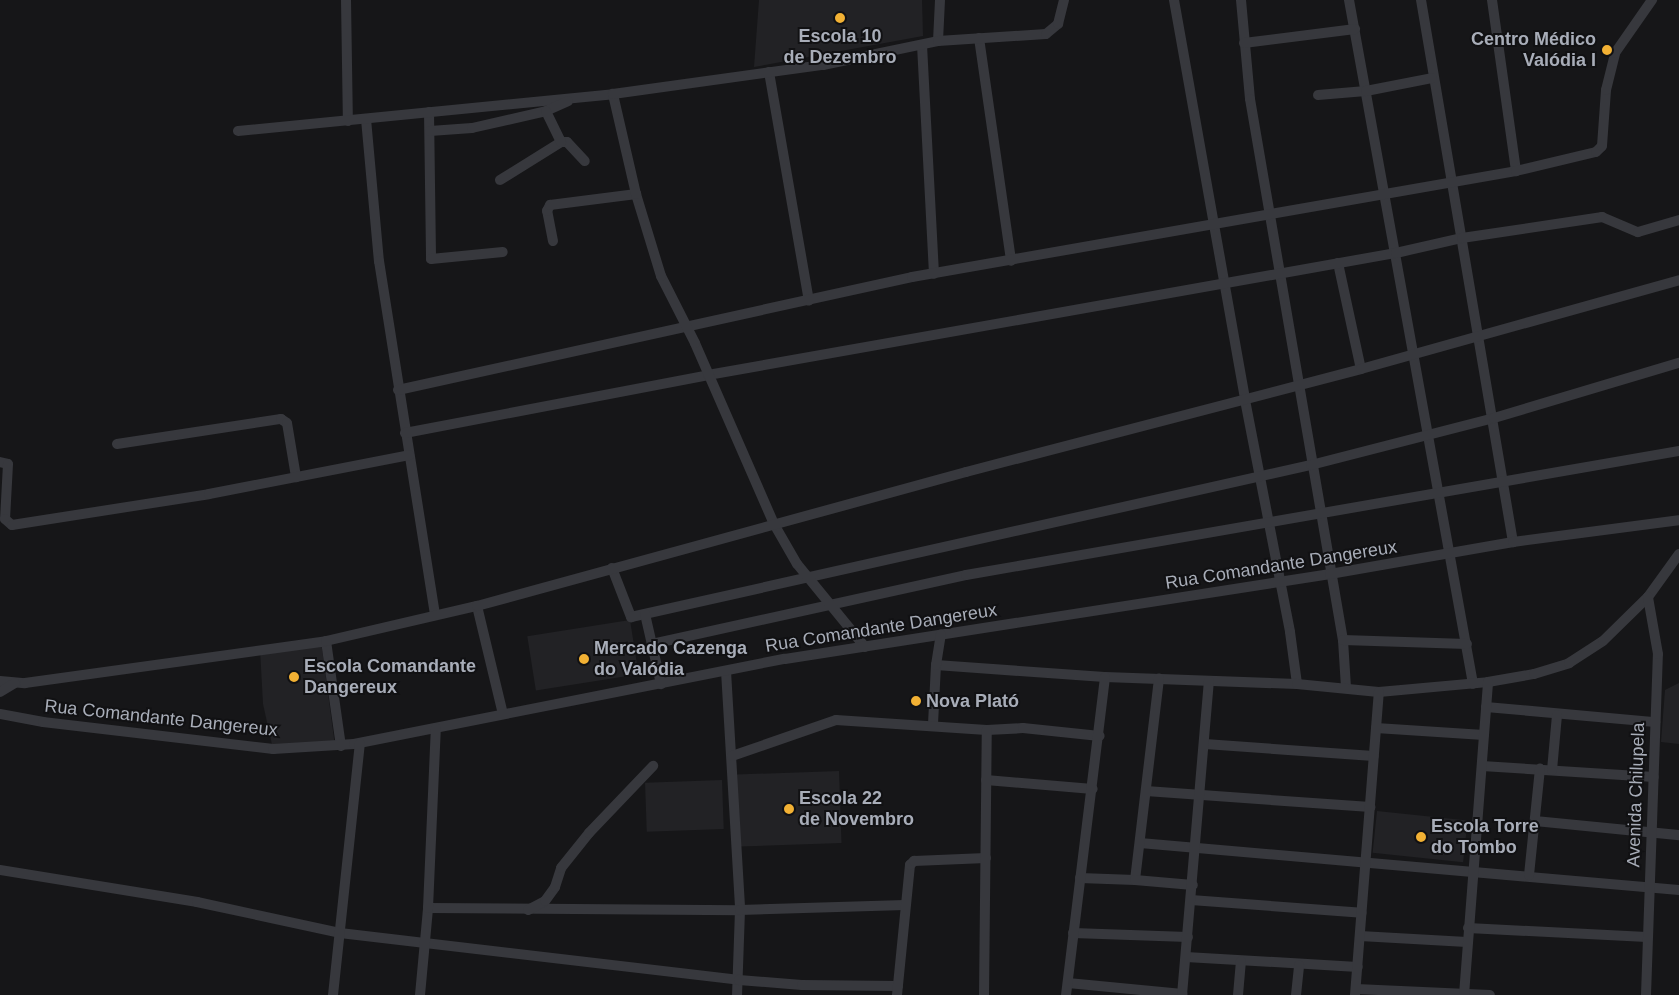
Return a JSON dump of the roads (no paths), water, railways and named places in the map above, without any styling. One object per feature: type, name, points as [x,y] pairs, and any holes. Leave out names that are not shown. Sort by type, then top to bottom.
[{"type":"street","points":[[346,0],[348,120]]},
{"type":"street","points":[[938,40],[940,0]]},
{"type":"street","points":[[238,131],[612,94],[823,65],[938,40],[1046,34],[1058,24],[1064,0]]},
{"type":"street","points":[[1174,0],[1297,684]]},
{"type":"street","points":[[1241,0],[1244,43],[1269,216],[1343,640],[1346,688]]},
{"type":"street","points":[[1349,0],[1452,553],[1473,684]]},
{"type":"street","points":[[1421,0],[1432,78],[1480,334],[1513,542]]},
{"type":"street","points":[[1492,0],[1516,172]]},
{"type":"street","points":[[398,390],[934,274],[1269,216],[1384,193],[1516,172],[1601,149],[1606,90],[1615,53],[1652,0]]},
{"type":"street","points":[[1244,43],[1355,29]]},
{"type":"street","points":[[979,38],[1011,261]]},
{"type":"street","points":[[922,45],[934,274]]},
{"type":"street","points":[[769,72],[810,301]]},
{"type":"street","points":[[1318,95],[1366,91],[1432,78]]},
{"type":"street","points":[[612,94],[636,194],[661,276],[708,375],[774,524],[786,549],[865,647]]},
{"type":"street","points":[[430,131],[472,128],[546,111],[574,97]]},
{"type":"street","points":[[546,111],[561,142]]},
{"type":"street","points":[[429,112],[431,259],[503,252]]},
{"type":"street","points":[[366,119],[379,261],[435,615]]},
{"type":"street","points":[[500,180],[561,142],[567,142],[585,161]]},
{"type":"street","points":[[553,241],[547,211],[550,205],[636,194]]},
{"type":"street","points":[[405,433],[708,375],[1396,253],[1462,238],[1602,217],[1638,232],[1679,220]]},
{"type":"street","points":[[1338,263],[1361,369]]},
{"type":"street","points":[[0,681],[15,683],[326,641],[477,606],[774,524],[1361,369],[1480,334],[1679,280]]},
{"type":"street","points":[[612,568],[629,616],[645,614],[1311,465],[1494,418],[1679,363]]},
{"type":"street","points":[[117,444],[281,419],[287,423],[296,477]]},
{"type":"street","points":[[652,644],[966,575],[1320,515],[1679,451]]},
{"type":"street","points":[[0,462],[8,464],[5,519],[12,524],[208,494],[409,455]]},
{"type":"street","name":"Rua Comandante Dangereux","points":[[0,714],[212,743],[273,749],[360,744],[726,670],[941,634],[1330,574],[1513,542],[1679,520]]},
{"type":"street","points":[[936,665],[1106,677],[1297,684],[1378,692],[1488,682],[1534,674],[1569,663],[1603,641],[1648,596],[1679,554]]},
{"type":"street","name":"Avenida Chilupela","points":[[1646,995],[1648,888],[1658,654],[1648,596]]},
{"type":"street","points":[[477,606],[503,714]]},
{"type":"street","points":[[645,614],[661,684]]},
{"type":"street","points":[[933,724],[936,665],[941,634]]},
{"type":"street","points":[[1343,640],[1467,644]]},
{"type":"street","points":[[326,641],[341,746]]},
{"type":"street","points":[[726,670],[740,910],[737,995]]},
{"type":"street","points":[[1066,995],[1080,878],[1094,789],[1106,677]]},
{"type":"street","points":[[1134,880],[1159,678]]},
{"type":"street","points":[[1068,983],[1182,994],[1193,885],[1209,681]]},
{"type":"street","points":[[1464,994],[1488,682]]},
{"type":"street","points":[[0,692],[15,683]]},
{"type":"street","points":[[1378,692],[1355,992],[1490,995]]},
{"type":"street","points":[[1486,707],[1557,716],[1655,722]]},
{"type":"street","points":[[1552,770],[1557,716]]},
{"type":"street","points":[[732,756],[836,720],[933,724],[987,730],[1023,728],[1100,736]]},
{"type":"street","points":[[420,995],[428,908],[436,728]]},
{"type":"street","points":[[1376,728],[1484,735]]},
{"type":"street","points":[[984,995],[987,730]]},
{"type":"street","points":[[332,995],[360,744]]},
{"type":"street","points":[[1205,744],[1374,756]]},
{"type":"street","points":[[527,911],[545,901],[556,887],[561,868],[589,833],[653,766]]},
{"type":"street","points":[[1482,766],[1654,777]]},
{"type":"street","points":[[1530,875],[1540,769]]},
{"type":"street","points":[[986,780],[1094,789]]},
{"type":"street","points":[[1146,791],[1370,807]]},
{"type":"street","points":[[1535,822],[1679,835]]},
{"type":"street","points":[[1140,843],[1366,864],[1530,875],[1679,890]]},
{"type":"street","points":[[0,870],[197,902],[340,933],[739,980],[801,990],[897,990],[909,869],[914,861],[986,858]]},
{"type":"street","points":[[1080,878],[1193,885]]},
{"type":"street","points":[[1191,900],[1362,914]]},
{"type":"street","points":[[428,908],[527,911],[740,910],[905,905]]},
{"type":"street","points":[[1468,928],[1647,937]]},
{"type":"street","points":[[1073,932],[1188,937]]},
{"type":"street","points":[[1360,936],[1467,942]]},
{"type":"street","points":[[1186,958],[1358,967]]},
{"type":"street","points":[[1238,995],[1241,961]]},
{"type":"street","points":[[1296,995],[1299,965]]},
{"type":"place","name":"Escola 10 de Dezembro","points":[[840,18]]},
{"type":"place","name":"Centro Médico Valódia I","points":[[1607,50]]},
{"type":"place","name":"Mercado Cazenga do Valódia","points":[[584,659]]},
{"type":"place","name":"Escola Comandante Dangereux","points":[[294,677]]},
{"type":"place","name":"Nova Plató","points":[[916,701]]},
{"type":"place","name":"Escola 22 de Novembro","points":[[789,809]]},
{"type":"place","name":"Escola Torre do Tombo","points":[[1421,837]]}]
